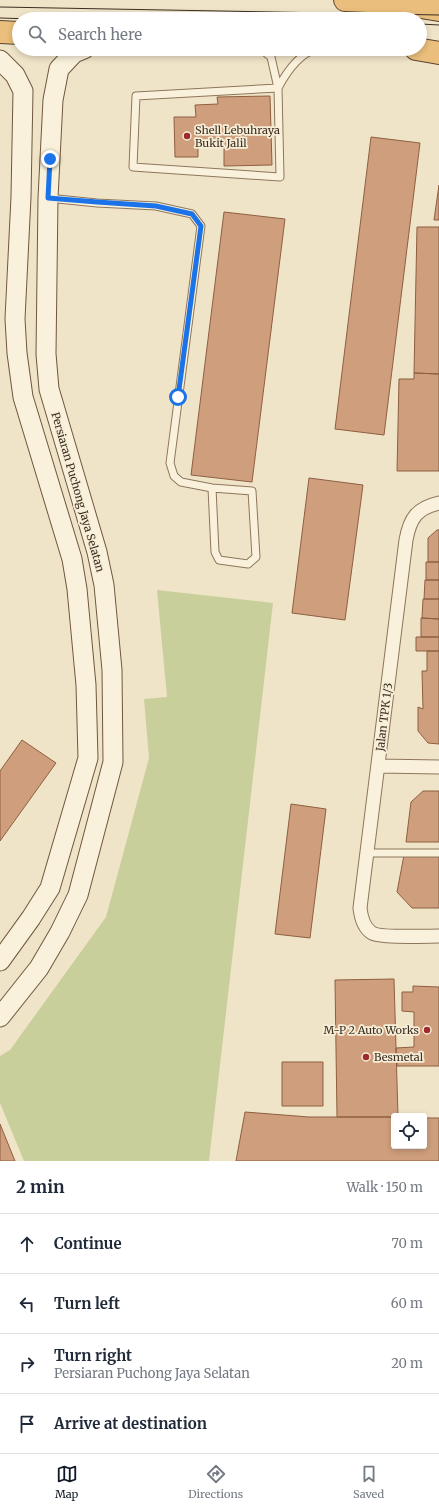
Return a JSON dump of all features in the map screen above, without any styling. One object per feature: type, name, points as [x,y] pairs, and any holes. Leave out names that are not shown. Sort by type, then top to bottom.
[{"type":"highway","points":[[345,0],[391,2],[439,10]]},
{"type":"highway","points":[[0,32],[12,33]]},
{"type":"highway","points":[[427,51],[439,53]]},
{"type":"main road","name":"Persiaran Puchong Jaya Selatan","points":[[0,1017],[40,968],[78,895],[113,762],[112,670],[104,585],[97,552],[49,389],[46,354],[45,323],[48,286],[48,198],[53,100],[59,69],[71,56]]},
{"type":"main road","points":[[0,60],[15,74],[23,90],[21,197],[15,319],[17,353],[23,397],[72,559],[77,588],[86,685],[88,758],[50,888],[31,918],[0,961]]},
{"type":"main road","points":[[21,197],[48,198]]},
{"type":"street","name":"Jalan TPK 1/3","points":[[439,503],[428,506],[417,513],[409,525],[406,540],[360,908],[361,917],[365,926],[373,933],[384,935],[439,936]]},
{"type":"street","points":[[378,766],[439,767]]},
{"type":"lane","points":[[270,56],[278,88],[280,177],[133,167],[136,96],[278,88]]},
{"type":"lane","points":[[278,88],[284,76],[303,56]]},
{"type":"lane","points":[[48,198],[156,206],[192,214],[201,226],[170,463],[174,476],[181,482],[212,488],[252,491],[256,557],[248,564],[219,560],[216,552],[212,488]]},
{"type":"lane","points":[[367,853],[439,852]]},
{"type":"green space","points":[[157,590],[273,603],[209,1161],[24,1161],[0,1103],[0,1056],[10,1050],[106,917],[149,758],[144,699],[167,697]]},
{"type":"building","points":[[270,96],[272,165],[224,166],[224,146],[198,147],[198,157],[175,157],[174,117],[196,117],[195,105],[218,104],[217,97]]},
{"type":"building","points":[[371,137],[420,143],[384,435],[335,429]]},
{"type":"building","points":[[439,185],[439,220],[434,220]]},
{"type":"building","points":[[224,212],[285,219],[252,482],[191,475]]},
{"type":"building","points":[[417,227],[439,227],[439,374],[414,373]]},
{"type":"building","points":[[414,373],[439,374],[439,471],[397,471],[399,379],[414,379]]},
{"type":"building","points":[[309,478],[363,485],[345,620],[292,613]]},
{"type":"building","points":[[439,530],[439,562],[428,562],[428,538]]},
{"type":"building","points":[[426,562],[439,562],[439,580],[426,580]]},
{"type":"building","points":[[425,580],[439,580],[439,599],[424,599]]},
{"type":"building","points":[[423,599],[439,599],[439,619],[422,618]]},
{"type":"building","points":[[421,618],[439,619],[439,637],[421,637]]},
{"type":"building","points":[[416,637],[439,637],[439,651],[416,651]]},
{"type":"building","points":[[427,651],[439,651],[439,744],[428,743],[418,731],[418,707],[423,709],[422,671],[427,671]]},
{"type":"building","points":[[22,740],[56,763],[0,841],[0,771]]},
{"type":"building","points":[[423,791],[439,791],[439,842],[406,842],[411,802]]},
{"type":"building","points":[[291,804],[326,809],[310,938],[275,934]]},
{"type":"building","points":[[404,855],[439,856],[439,908],[412,908],[397,892]]},
{"type":"building","name":"Besmetal","points":[[394,979],[398,1113],[391,1113],[391,1117],[337,1117],[335,980]]},
{"type":"building","name":"M-P 2 Auto Works","points":[[413,986],[439,987],[439,1066],[397,1066],[396,1048],[414,1047],[414,1012],[402,1011],[402,992],[413,992]]},
{"type":"building","points":[[282,1062],[323,1062],[323,1106],[282,1106]]},
{"type":"building","points":[[245,1112],[309,1117],[391,1117],[391,1149],[427,1149],[427,1118],[439,1118],[439,1161],[236,1161]]},
{"type":"building","points":[[0,1124],[15,1161],[0,1161]]},
{"type":"tram line","points":[[0,7],[274,12]]},
{"type":"tram line","points":[[427,15],[439,15]]},
{"type":"tram line","points":[[0,18],[12,18]]},
{"type":"tram line","points":[[427,24],[439,25]]},
{"type":"place","name":"Shell Lebuhraya Bukit Jalil","points":[[187,136]]},
{"type":"place","name":"M-P 2 Auto Works","points":[[427,1030]]},
{"type":"place","name":"Besmetal","points":[[366,1057]]},
{"type":"route","points":[[50,159],[48,198],[156,206],[192,214],[201,226],[178,397]]}]
